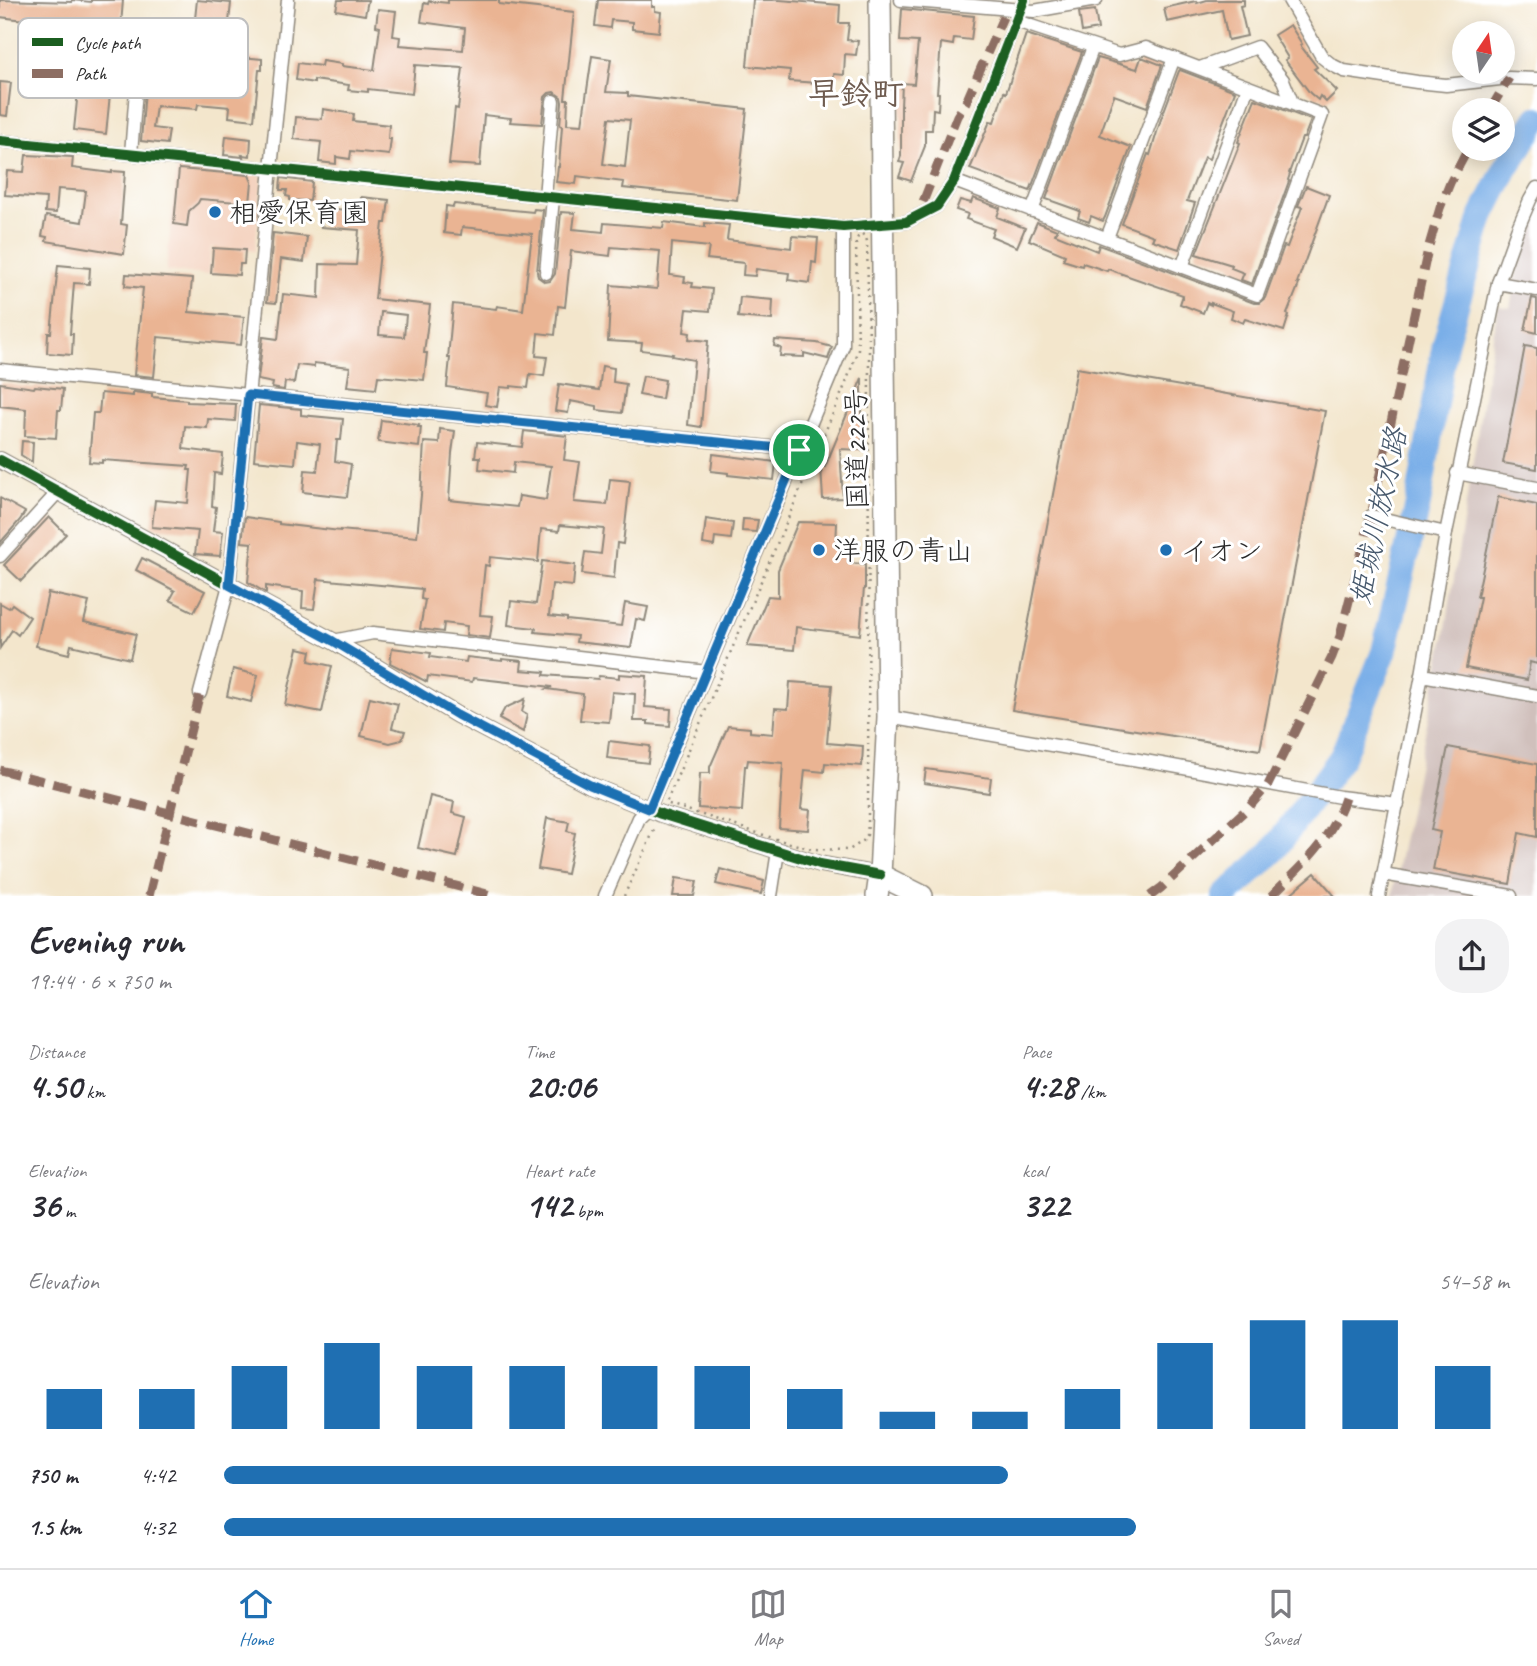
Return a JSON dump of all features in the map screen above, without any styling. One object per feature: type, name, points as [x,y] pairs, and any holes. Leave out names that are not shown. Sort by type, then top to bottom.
[{"type":"highway","name":"国道222号","points":[[879,886],[888,717],[880,0]]},
{"type":"highway","points":[[879,886],[922,896]]},
{"type":"street","points":[[200,693],[229,585],[288,0]]},
{"type":"street","points":[[901,0],[993,4],[1034,11],[1096,0]]},
{"type":"street","points":[[1289,0],[1322,57],[1344,71],[1446,85],[1509,78],[1537,79]]},
{"type":"street","points":[[954,181],[1257,296],[1322,115],[1146,48],[1119,55],[1093,47],[1020,10]]},
{"type":"street","points":[[0,141],[843,227],[906,222],[937,206],[954,181],[1020,10]]},
{"type":"street","points":[[1032,211],[1093,47]]},
{"type":"street","points":[[1200,68],[1257,47],[1283,80],[1292,103]]},
{"type":"street","points":[[1107,238],[1174,58]]},
{"type":"street","points":[[1182,267],[1248,87]]},
{"type":"street","points":[[131,155],[135,98]]},
{"type":"street","points":[[546,273],[553,101]]},
{"type":"street","points":[[1379,896],[1422,675],[1457,473],[1498,283],[1517,230],[1537,188]]},
{"type":"street","points":[[654,815],[707,672],[844,346],[843,227]]},
{"type":"street","points":[[1498,283],[1537,290]]},
{"type":"street","points":[[0,370],[799,450]]},
{"type":"street","points":[[0,460],[333,641],[469,721],[590,785],[654,815],[820,864],[879,886]]},
{"type":"street","points":[[1457,473],[1537,488]]},
{"type":"street","points":[[0,556],[58,492]]},
{"type":"street","points":[[1370,516],[1446,533]]},
{"type":"street","points":[[333,641],[373,633],[707,672]]},
{"type":"street","points":[[1422,675],[1537,696]]},
{"type":"street","points":[[888,717],[1340,797],[1398,804]]},
{"type":"street","points":[[605,896],[639,818],[654,815]]},
{"type":"street","points":[[771,896],[778,851]]},
{"type":"street","points":[[1383,874],[1511,896]]},
{"type":"path","points":[[862,234],[867,241],[869,343],[867,835],[849,850],[811,849],[666,803],[846,383],[858,349],[856,241],[862,234]]},
{"type":"path","points":[[624,896],[654,815]]},
{"type":"shaded area","name":"相愛保育園","points":[[177,165],[257,174],[262,177],[255,251],[211,247],[208,275],[166,271]]},
{"type":"shaded area","points":[[1537,219],[1537,896],[1392,896],[1444,640],[1498,306],[1510,308],[1520,254]]},
{"type":"building","points":[[0,0],[123,0],[122,18],[0,17]]},
{"type":"building","points":[[197,0],[231,3],[229,18],[195,18]]},
{"type":"building","points":[[338,0],[368,0],[365,15],[336,10]]},
{"type":"building","points":[[448,0],[499,0],[499,4],[574,12],[565,99],[568,99],[567,124],[582,125],[592,56],[611,59],[606,92],[747,109],[737,200],[623,188],[624,182],[577,176],[576,184],[556,182],[562,102],[561,97],[554,92],[545,97],[542,124],[510,122],[511,118],[484,115],[480,166],[449,164],[455,108],[458,109],[463,68],[415,65],[412,94],[368,89],[368,92],[348,90],[349,85],[296,80],[298,63],[321,66],[322,61],[374,70],[380,27],[376,26],[378,9],[396,11],[393,36],[400,37],[399,45],[463,50],[465,28],[421,22],[424,3],[448,3]],"holes":[[[609,118],[630,120],[625,167],[603,164]]]},
{"type":"building","points":[[598,0],[652,0],[655,11],[661,12],[659,32],[632,29],[632,22],[611,20],[610,28],[595,26]]},
{"type":"building","points":[[753,0],[840,5],[839,23],[849,23],[847,40],[858,41],[856,55],[845,54],[844,75],[834,74],[833,84],[789,81],[790,70],[747,66]]},
{"type":"building","points":[[1207,0],[1244,0],[1244,5],[1240,6],[1247,36],[1228,40],[1222,10],[1167,22],[1164,8]]},
{"type":"building","points":[[902,9],[974,16],[971,40],[954,38],[953,45],[941,43],[938,110],[933,109],[932,130],[925,130],[925,146],[911,181],[899,177],[904,163],[899,162],[902,83],[914,84],[918,42],[900,41]]},
{"type":"building","points":[[1095,10],[1098,29],[1082,32],[1079,12]]},
{"type":"building","points":[[1290,25],[1302,44],[1300,45],[1317,67],[1314,69],[1337,91],[1326,102],[1320,96],[1318,100],[1310,93],[1285,60],[1288,58],[1274,35]]},
{"type":"building","points":[[1026,34],[1082,52],[1030,191],[970,169],[990,121],[994,122]]},
{"type":"building","points":[[248,58],[262,59],[254,120],[229,117],[230,107],[198,104],[197,109],[156,106],[153,128],[169,130],[167,144],[141,141],[144,98],[248,98]]},
{"type":"building","points":[[1098,58],[1137,69],[1141,58],[1162,65],[1147,107],[1114,95],[1100,135],[1131,147],[1103,221],[1091,216],[1089,222],[1078,218],[1080,211],[1046,199]]},
{"type":"building","points":[[1180,70],[1235,91],[1209,159],[1204,157],[1187,201],[1195,203],[1179,249],[1152,240],[1154,236],[1122,224]]},
{"type":"building","points":[[0,82],[11,83],[7,116],[0,115]]},
{"type":"building","points":[[77,98],[110,98],[106,134],[74,130]]},
{"type":"building","points":[[1255,99],[1311,120],[1289,173],[1289,181],[1252,284],[1241,280],[1244,273],[1231,268],[1232,265],[1196,254]]},
{"type":"building","points":[[323,109],[354,114],[353,121],[389,125],[389,155],[351,151],[350,159],[336,157],[336,164],[319,162],[321,142],[294,139],[296,117],[322,119]]},
{"type":"building","points":[[226,136],[251,139],[250,156],[224,155]]},
{"type":"building","points":[[26,155],[73,157],[72,168],[125,172],[121,224],[127,225],[124,254],[46,241],[47,237],[42,236],[46,216],[82,222],[86,191],[58,189],[56,213],[45,212],[46,198],[5,195],[7,171],[24,172]]},
{"type":"building","points":[[179,169],[249,175],[252,182],[250,203],[200,199],[189,211],[187,226],[174,224]]},
{"type":"building","points":[[281,178],[312,182],[310,201],[290,200],[290,197],[286,196],[287,190],[280,190]]},
{"type":"building","points":[[1306,186],[1329,195],[1297,283],[1299,284],[1287,314],[1289,315],[1284,331],[1245,319],[1243,323],[1231,318],[1233,311],[1211,303],[1207,303],[1203,313],[1180,304],[1183,295],[1108,269],[1107,271],[1083,263],[1082,266],[1063,260],[1065,255],[1029,240],[1037,222],[1057,230],[1055,234],[1097,251],[1099,245],[1259,303],[1265,298],[1284,246],[1287,247],[1302,207],[1298,206]]},
{"type":"building","points":[[361,197],[389,200],[386,223],[383,223],[375,299],[430,305],[424,353],[427,353],[424,380],[378,376],[376,389],[347,386],[350,367],[314,363],[314,367],[297,365],[294,383],[285,382],[284,390],[272,388],[273,383],[258,380],[263,337],[278,339],[283,294],[319,298],[320,264],[356,265],[359,230],[321,227],[323,208],[360,211]],"holes":[[[381,312],[406,315],[404,337],[379,335]]]},
{"type":"building","points":[[973,198],[1000,208],[997,217],[1025,228],[1017,247],[991,236],[994,229],[966,219],[968,214],[956,210],[960,200],[971,203]]},
{"type":"building","points":[[454,204],[533,212],[534,209],[543,210],[537,272],[538,277],[545,282],[550,281],[555,274],[561,212],[575,213],[573,229],[603,232],[604,223],[663,228],[664,222],[705,227],[705,223],[729,225],[727,240],[791,248],[792,236],[818,238],[816,263],[812,262],[810,283],[788,280],[789,273],[756,269],[755,276],[743,275],[744,263],[707,259],[709,247],[672,243],[670,275],[685,277],[684,282],[693,283],[692,287],[712,289],[710,311],[687,309],[684,332],[690,333],[689,339],[708,341],[701,427],[688,425],[694,360],[641,350],[642,343],[608,341],[611,285],[657,289],[660,251],[611,247],[610,256],[571,251],[565,307],[558,306],[555,335],[538,333],[536,356],[547,357],[544,376],[530,374],[528,388],[500,387],[497,407],[485,405],[487,393],[447,387],[453,304],[523,310],[532,234],[462,227],[461,235],[444,233],[446,206],[453,207]]},
{"type":"building","points":[[273,233],[307,237],[304,262],[281,259],[276,303],[267,302]]},
{"type":"building","points":[[213,248],[245,250],[244,264],[240,264],[239,275],[211,273]]},
{"type":"building","points":[[58,265],[90,268],[89,284],[74,283],[70,334],[73,334],[72,355],[47,353]]},
{"type":"building","points":[[126,274],[192,279],[189,312],[244,317],[241,345],[158,337],[154,377],[134,375],[143,288],[125,286]]},
{"type":"building","points":[[740,297],[773,300],[772,320],[738,317]]},
{"type":"building","points":[[1532,298],[1537,299],[1537,333],[1525,330]]},
{"type":"building","points":[[775,340],[817,343],[832,347],[828,359],[804,353],[804,357],[780,356],[781,348],[774,346]]},
{"type":"building","points":[[1525,346],[1537,348],[1537,469],[1503,463]]},
{"type":"building","points":[[602,366],[614,368],[613,382],[626,384],[622,413],[597,410],[597,406],[570,401],[568,413],[555,411],[559,384],[599,390]]},
{"type":"building","points":[[1077,368],[1325,411],[1260,750],[1012,710]]},
{"type":"building","points":[[643,376],[665,380],[662,399],[639,395]]},
{"type":"building","points":[[862,378],[862,450],[840,449],[843,498],[823,499],[821,467],[825,467]]},
{"type":"building","points":[[0,383],[63,389],[56,438],[25,436],[26,409],[0,406]]},
{"type":"building","points":[[133,392],[187,402],[236,404],[235,421],[208,419],[207,428],[185,426],[183,449],[223,454],[221,474],[214,473],[212,506],[216,507],[213,531],[223,532],[220,556],[195,554],[198,531],[152,527],[155,500],[188,503],[191,470],[188,470],[189,466],[102,460],[102,463],[89,462],[93,413],[99,413],[101,393],[133,396]]},
{"type":"building","points":[[259,405],[301,409],[301,415],[343,419],[335,461],[351,464],[347,497],[303,492],[305,470],[317,471],[320,444],[297,441],[295,464],[254,460]]},
{"type":"building","points":[[381,420],[419,425],[419,447],[378,442]]},
{"type":"building","points":[[440,429],[455,431],[449,500],[517,507],[519,496],[546,500],[551,466],[514,462],[513,473],[479,469],[480,457],[475,457],[477,442],[522,447],[524,431],[567,436],[564,460],[580,462],[574,502],[607,505],[610,479],[630,481],[623,544],[617,543],[614,578],[582,574],[585,552],[601,554],[604,529],[560,525],[559,531],[541,529],[538,562],[490,557],[489,566],[485,565],[480,615],[493,616],[490,638],[466,635],[467,626],[444,623],[443,632],[420,629],[425,600],[421,599],[422,589],[318,579],[314,609],[302,608],[303,591],[266,586],[266,593],[248,582],[252,543],[242,542],[245,517],[279,524],[417,537],[424,442],[439,443]]},
{"type":"building","points":[[22,441],[33,442],[32,462],[21,455]]},
{"type":"building","points":[[713,454],[776,462],[774,480],[711,471]]},
{"type":"building","points":[[1498,497],[1537,505],[1537,664],[1530,662],[1527,680],[1466,668],[1480,597],[1477,597]]},
{"type":"building","points":[[0,498],[25,512],[0,543]]},
{"type":"building","points":[[49,517],[66,534],[21,581],[4,565]]},
{"type":"building","points":[[706,519],[733,523],[731,539],[715,537],[714,546],[703,544]]},
{"type":"building","points":[[743,519],[758,520],[756,532],[742,531]]},
{"type":"building","points":[[798,522],[837,523],[836,547],[848,547],[848,563],[865,564],[860,635],[796,627],[794,650],[747,646],[768,596],[778,597],[778,570]]},
{"type":"building","points":[[142,558],[205,591],[194,612],[170,600],[175,591],[136,570]]},
{"type":"building","points":[[542,561],[575,565],[573,586],[552,584],[549,616],[621,626],[625,603],[648,607],[645,621],[636,619],[631,648],[576,642],[577,636],[535,632],[536,628],[508,625],[511,601],[536,604]]},
{"type":"building","points":[[48,593],[89,602],[84,622],[136,634],[130,659],[71,645],[69,654],[36,646]]},
{"type":"building","points":[[0,603],[9,608],[12,604],[30,617],[18,635],[12,630],[0,648]]},
{"type":"building","points":[[298,648],[311,651],[309,661],[332,666],[322,712],[285,705]]},
{"type":"building","points":[[392,648],[431,653],[430,657],[466,662],[467,657],[522,661],[521,670],[545,672],[544,675],[598,679],[599,676],[619,678],[619,674],[647,676],[645,707],[671,709],[670,726],[634,721],[635,694],[612,692],[609,722],[580,720],[583,694],[547,689],[552,687],[428,676],[427,682],[390,663]]},
{"type":"building","points":[[233,669],[258,675],[251,702],[227,696]]},
{"type":"building","points":[[790,682],[832,685],[827,743],[863,746],[862,766],[825,763],[824,772],[805,770],[801,809],[810,810],[808,830],[779,828],[783,763],[748,760],[745,766],[742,811],[698,808],[700,773],[710,773],[710,767],[728,726],[773,734],[775,708],[788,709]]},
{"type":"building","points":[[370,697],[398,704],[392,728],[405,731],[402,740],[390,743],[361,736]]},
{"type":"building","points":[[525,699],[522,712],[527,715],[523,732],[499,719],[505,708]]},
{"type":"building","points":[[609,741],[650,746],[648,763],[607,758]]},
{"type":"building","points":[[1448,747],[1537,764],[1537,837],[1519,833],[1510,884],[1433,870],[1440,832],[1431,830]]},
{"type":"building","points":[[926,769],[991,778],[989,793],[924,783]]},
{"type":"building","points":[[430,796],[454,802],[452,813],[466,817],[457,857],[418,848]]},
{"type":"building","points":[[547,818],[569,822],[567,831],[575,833],[567,874],[538,869]]},
{"type":"building","points":[[720,869],[764,881],[761,894],[716,884]]},
{"type":"building","points":[[1315,873],[1335,896],[1288,896]]},
{"type":"building","points":[[676,878],[697,881],[694,896],[673,896]]},
{"type":"waterway","name":"姫城川放水路","points":[[1225,896],[1273,851],[1342,757],[1384,652],[1418,504],[1445,344],[1482,216],[1506,168],[1537,119]]},
{"type":"marked path","points":[[923,202],[957,116],[966,102],[1003,17]]},
{"type":"marked path","points":[[1497,98],[1505,84]]},
{"type":"marked path","points":[[1150,896],[1250,806],[1268,785],[1332,657],[1340,636],[1371,516],[1428,249],[1440,208],[1462,161]]},
{"type":"marked path","points":[[149,896],[200,693]]},
{"type":"marked path","points":[[0,770],[495,896]]},
{"type":"marked path","points":[[1271,896],[1324,839],[1345,798]]},
{"type":"cycle path","points":[[0,141],[843,227],[906,222],[937,206],[954,181],[1024,0]]},
{"type":"cycle path","points":[[0,460],[333,641],[457,715],[590,785],[661,814],[820,864],[880,875]]},
{"type":"place","name":"相愛保育園","points":[[215,212]]},
{"type":"place","name":"洋服の青山","points":[[819,550]]},
{"type":"place","name":"イオン","points":[[1166,550]]},
{"type":"district","name":"早鈴町","points":[[856,93]]},
{"type":"route","points":[[248,395],[799,450],[649,809],[590,785],[457,715],[333,641],[229,585],[248,395]]}]
